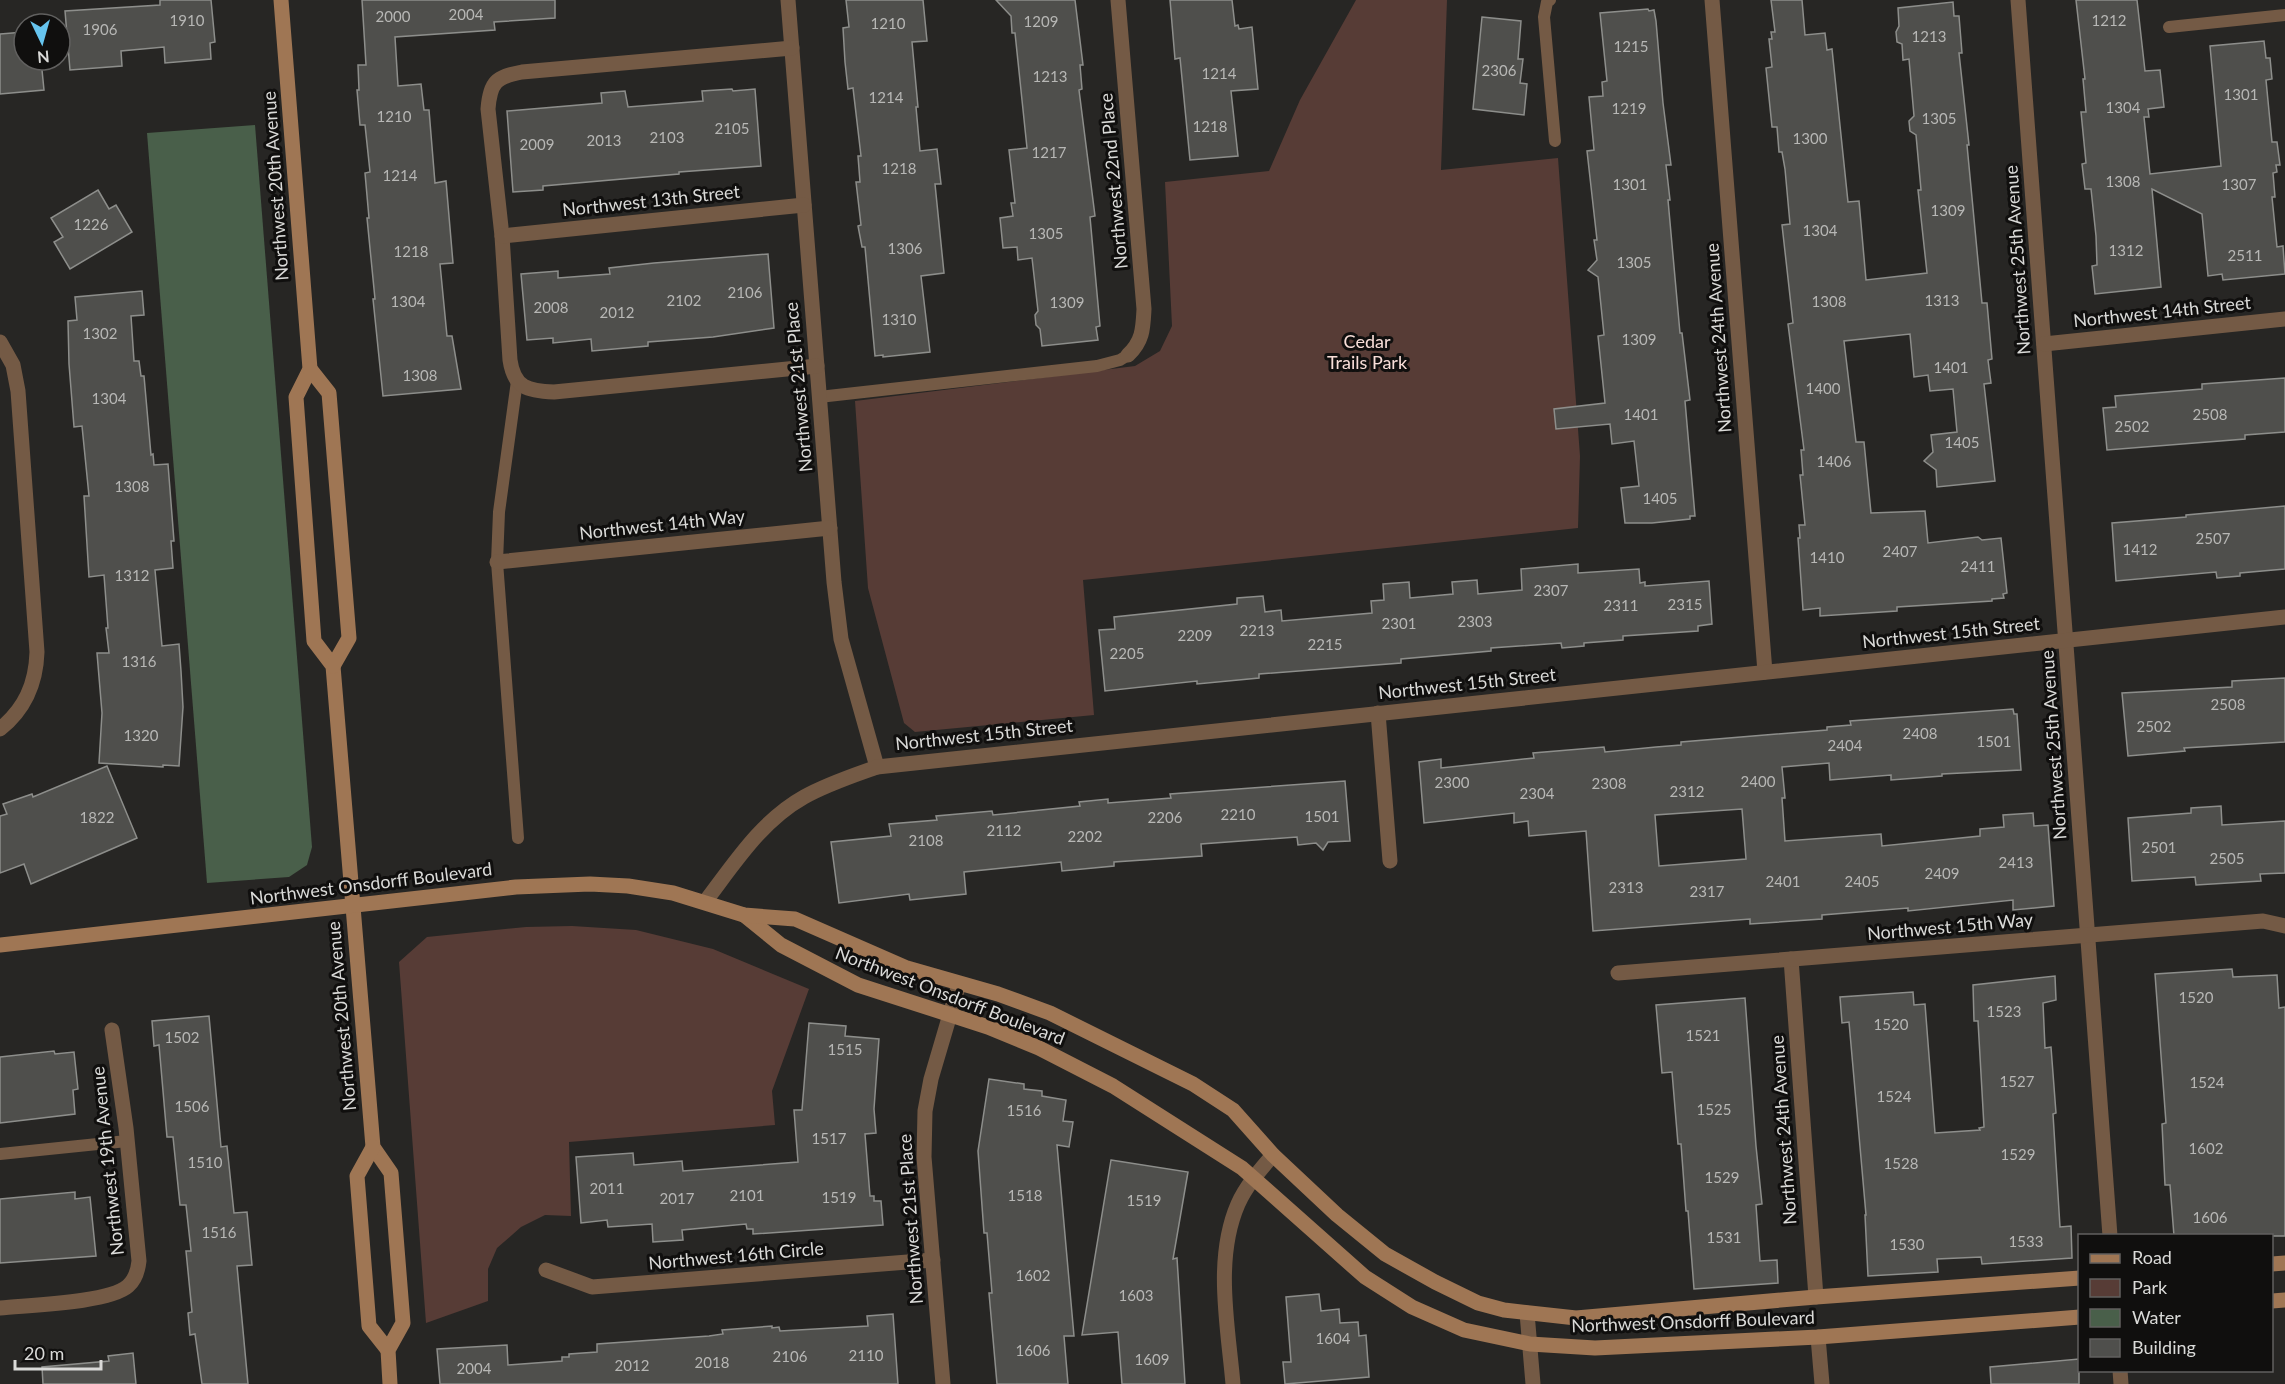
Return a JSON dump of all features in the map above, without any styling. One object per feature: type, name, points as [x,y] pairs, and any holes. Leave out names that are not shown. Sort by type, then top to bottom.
[{"type":"street","name":"Northwest 20th Avenue","points":[[281,0],[309,369],[296,397],[314,642],[333,666],[351,905],[373,1147],[391,1173],[403,1323],[388,1350]]},
{"type":"street","name":"Northwest 21st Place","points":[[788,0],[819,397],[841,639],[877,766]]},
{"type":"street","name":"Northwest 22nd Place","points":[[1118,0],[1144,309],[1143,329],[1138,346],[1128,355]]},
{"type":"street","name":"Northwest 24th Avenue","points":[[1712,0],[1765,672]]},
{"type":"street","name":"Northwest 25th Avenue","points":[[2018,0],[2110,1234]]},
{"type":"street","points":[[792,48],[506,75],[494,82],[489,96],[488,109],[502,236],[510,360],[512,373],[517,381],[526,388],[554,392],[817,366]]},
{"type":"street","name":"Northwest 13th Street","points":[[502,236],[804,205]]},
{"type":"street","name":"Northwest 14th Street","points":[[2043,344],[2285,319]]},
{"type":"street","points":[[0,342],[13,365],[18,391],[37,652],[34,680],[19,711],[0,729]]},
{"type":"street","points":[[309,369],[329,393],[349,638],[333,666]]},
{"type":"street","name":"Northwest 14th Way","points":[[497,562],[830,528]]},
{"type":"street","name":"Northwest 15th Street","points":[[705,902],[753,840],[775,817],[803,797],[877,766],[2285,616]]},
{"type":"street","points":[[1377,713],[1390,861]]},
{"type":"street","name":"Northwest Onsdorff Boulevard","points":[[0,945],[292,914],[351,905],[516,887],[581,884],[628,886],[674,893],[744,915],[795,919],[907,968],[998,994],[1050,1013],[1193,1084],[1233,1110],[1274,1155],[1337,1215],[1385,1254],[1435,1282],[1478,1302],[1504,1310],[1576,1317],[2078,1278]]},
{"type":"street","name":"Northwest Onsdorff Boulevard","points":[[744,915],[781,945],[858,985],[988,1027],[1039,1048],[1113,1086],[1254,1178],[1365,1277],[1412,1307],[1464,1330],[1530,1344],[1594,1348],[1818,1337],[2078,1317]]},
{"type":"street","name":"Northwest 15th Way","points":[[1618,973],[2263,921],[2285,926]]},
{"type":"street","name":"Northwest 24th Avenue","points":[[1791,959],[1816,1297]]},
{"type":"street","name":"Northwest 21st Place","points":[[943,1384],[924,1157],[925,1111],[931,1079],[959,984]]},
{"type":"street","name":"Northwest 19th Avenue","points":[[0,1308],[112,1295],[129,1286],[138,1270],[127,1141],[112,1030]]},
{"type":"street","points":[[373,1147],[357,1176],[369,1326],[388,1350],[390,1384]]},
{"type":"street","points":[[1233,1384],[1226,1306],[1225,1246],[1238,1204],[1254,1178],[1274,1155]]},
{"type":"street","name":"Northwest 16th Circle","points":[[546,1270],[592,1287],[933,1260]]},
{"type":"street","points":[[1527,1313],[1533,1384]]},
{"type":"street","points":[[1818,1337],[1822,1384]]},
{"type":"lane","points":[[1550,0],[1547,2],[1544,17],[1554,141]]},
{"type":"lane","points":[[2169,27],[2285,15]]},
{"type":"lane","points":[[819,397],[1097,366],[1120,360],[1128,355]]},
{"type":"lane","points":[[517,381],[499,512],[497,562],[518,838]]},
{"type":"lane","points":[[0,1154],[127,1141]]},
{"type":"green space","name":"Cedar Trails Park","points":[[1356,0],[1447,0],[1441,170],[1558,158],[1580,456],[1578,528],[1083,580],[1094,715],[915,732],[904,723],[868,588],[855,401],[1135,366],[1160,351],[1172,326],[1165,182],[1269,171],[1300,100]]},
{"type":"green space","points":[[572,926],[636,930],[713,949],[809,989],[772,1091],[775,1125],[569,1142],[571,1216],[545,1215],[521,1227],[497,1248],[488,1269],[488,1301],[426,1323],[399,962],[427,937],[526,927]]},
{"type":"water","points":[[255,125],[312,847],[307,865],[289,877],[207,883],[147,133]]},
{"type":"building","points":[[160,0],[211,0],[215,42],[210,43],[211,59],[165,63],[164,47],[121,51],[122,66],[72,70],[72,12],[65,11],[160,5]]},
{"type":"building","points":[[362,0],[555,0],[555,18],[494,22],[495,30],[395,37],[398,86],[421,84],[424,110],[429,110],[435,183],[446,181],[453,263],[440,264],[447,336],[452,336],[461,389],[383,396],[367,218],[369,218],[365,173],[370,172],[365,125],[360,125],[357,90],[359,90],[358,65],[366,65]]},
{"type":"building","points":[[846,0],[923,0],[927,41],[912,42],[918,107],[916,107],[920,151],[937,149],[941,184],[935,184],[944,273],[921,276],[930,352],[875,356],[865,247],[862,247],[858,226],[861,225],[856,182],[860,182],[858,156],[861,156],[853,88],[848,89],[845,62],[843,28],[849,27]]},
{"type":"building","points":[[996,0],[1075,0],[1083,65],[1080,65],[1082,89],[1079,90],[1095,216],[1090,217],[1100,326],[1096,327],[1098,340],[1042,346],[1040,329],[1036,325],[1035,315],[1038,311],[1032,258],[1018,260],[1017,247],[1003,248],[1000,218],[1013,216],[1011,203],[1015,203],[1009,150],[1027,148],[1015,33],[1012,33],[1011,16]]},
{"type":"building","points":[[1170,0],[1232,0],[1235,26],[1238,25],[1239,29],[1252,27],[1258,89],[1231,91],[1238,156],[1190,160],[1180,58],[1175,59]]},
{"type":"building","points":[[1771,0],[1802,0],[1805,35],[1825,33],[1827,50],[1832,49],[1848,202],[1859,201],[1866,280],[1927,273],[1918,190],[1921,190],[1916,135],[1910,131],[1909,121],[1914,116],[1909,59],[1903,60],[1902,44],[1897,42],[1898,8],[1953,2],[1954,16],[1959,16],[1962,53],[1959,53],[1982,303],[1987,303],[1992,359],[1988,360],[1991,383],[1984,384],[1995,481],[1937,487],[1936,470],[1924,461],[1933,452],[1931,435],[1957,432],[1953,389],[1930,391],[1928,375],[1914,377],[1910,334],[1844,341],[1856,442],[1864,442],[1871,513],[1925,511],[1928,543],[1978,537],[1982,540],[2001,538],[2007,593],[2003,594],[2004,598],[1992,599],[1992,601],[1897,607],[1897,611],[1820,616],[1820,608],[1803,610],[1798,538],[1800,538],[1799,525],[1805,525],[1800,475],[1803,475],[1801,450],[1804,450],[1788,324],[1793,323],[1782,225],[1790,224],[1785,169],[1782,152],[1779,152],[1777,127],[1772,127],[1766,68],[1772,67],[1769,39],[1772,39],[1771,32],[1775,32]]},
{"type":"building","points":[[2076,0],[2137,0],[2145,71],[2160,70],[2164,107],[2148,109],[2149,117],[2144,117],[2150,174],[2221,166],[2210,46],[2264,41],[2266,58],[2270,58],[2272,79],[2266,80],[2272,142],[2277,142],[2280,165],[2276,165],[2277,172],[2273,173],[2275,197],[2272,197],[2277,247],[2283,246],[2285,274],[2223,280],[2222,274],[2208,276],[2202,214],[2152,189],[2161,287],[2095,294],[2092,266],[2097,265],[2096,236],[2091,189],[2085,189],[2082,164],[2086,163],[2081,112],[2086,112],[2083,79],[2085,79]]},
{"type":"building","points":[[1648,9],[1649,11],[1654,10],[1656,21],[1671,165],[1666,165],[1670,200],[1668,200],[1680,333],[1682,333],[1690,400],[1685,401],[1695,516],[1690,516],[1690,519],[1652,523],[1625,523],[1621,488],[1639,486],[1634,441],[1612,444],[1610,424],[1556,429],[1554,409],[1605,403],[1598,336],[1604,335],[1598,277],[1588,270],[1597,260],[1594,240],[1597,240],[1587,151],[1594,150],[1589,97],[1603,96],[1602,82],[1607,81],[1600,13]]},
{"type":"building","points":[[1482,17],[1521,21],[1518,59],[1523,59],[1520,83],[1527,84],[1524,115],[1473,109]]},
{"type":"building","points":[[12,33],[12,72],[42,72],[44,90],[0,94],[0,34]]},
{"type":"building","points":[[732,89],[733,91],[755,89],[761,166],[543,186],[543,190],[513,192],[507,111],[602,103],[601,93],[625,91],[628,107],[703,101],[702,91]]},
{"type":"building","points":[[98,190],[109,209],[116,205],[132,232],[70,269],[54,242],[63,237],[51,218]]},
{"type":"building","points":[[768,254],[774,328],[713,337],[648,342],[648,346],[592,351],[591,339],[553,343],[553,338],[527,340],[521,274],[558,271],[558,278],[610,274],[609,268]]},
{"type":"building","points":[[142,291],[144,315],[131,316],[134,361],[139,361],[141,376],[144,376],[151,455],[153,454],[154,465],[168,464],[174,541],[171,541],[173,568],[155,570],[162,646],[179,644],[183,707],[179,766],[163,765],[163,767],[99,763],[102,713],[97,653],[109,653],[106,628],[108,628],[104,575],[89,577],[84,496],[89,496],[82,426],[74,427],[69,364],[68,321],[77,320],[75,297]]},
{"type":"building","points":[[2285,378],[2285,432],[2245,435],[2245,439],[2107,450],[2103,408],[2116,407],[2115,396],[2202,389],[2202,384]]},
{"type":"building","points":[[2285,506],[2285,569],[2240,573],[2240,576],[2217,578],[2216,572],[2116,581],[2112,523]]},
{"type":"building","points":[[1578,564],[1578,573],[1639,569],[1640,583],[1645,582],[1645,586],[1709,581],[1712,624],[1698,626],[1698,631],[1623,636],[1623,640],[1584,643],[1584,646],[1562,648],[1561,643],[1491,648],[1491,651],[1401,659],[1401,663],[1259,674],[1259,678],[1197,684],[1197,681],[1105,691],[1099,630],[1115,629],[1114,617],[1237,604],[1237,598],[1263,596],[1265,612],[1281,610],[1282,621],[1372,613],[1371,601],[1384,600],[1383,584],[1409,582],[1410,598],[1453,594],[1452,582],[1477,580],[1478,594],[1522,590],[1521,569]]},
{"type":"building","points":[[2285,678],[2285,742],[2184,748],[2185,751],[2128,756],[2122,693],[2232,687],[2232,681]]},
{"type":"building","points":[[2013,709],[2014,714],[2017,714],[2021,770],[1942,774],[1942,776],[1891,780],[1891,775],[1830,780],[1829,763],[1782,767],[1785,841],[1881,834],[1882,846],[1980,836],[1980,829],[2004,827],[2003,815],[2033,813],[2034,826],[2048,825],[2054,906],[2013,910],[2013,900],[1908,911],[1908,908],[1822,915],[1822,919],[1750,924],[1750,919],[1593,931],[1586,831],[1529,836],[1528,821],[1514,823],[1514,813],[1424,823],[1419,762],[1441,759],[1441,768],[1534,758],[1533,753],[1604,747],[1605,752],[1681,745],[1681,742],[1827,730],[1827,727],[1851,725],[1850,721]],"holes":[[[1742,809],[1746,859],[1659,866],[1655,815]]]},
{"type":"building","points":[[107,766],[137,838],[31,884],[24,864],[0,873],[0,816],[7,814],[3,804],[32,794],[33,797]]},
{"type":"building","points":[[1345,781],[1350,841],[1328,842],[1323,850],[1316,843],[1298,845],[1297,837],[1201,844],[1202,856],[1114,862],[1114,866],[1062,871],[1061,862],[964,872],[966,894],[910,900],[909,894],[839,903],[831,842],[891,836],[889,824],[937,820],[936,816],[992,811],[993,815],[1080,806],[1079,802],[1108,799],[1108,803],[1171,798],[1170,794]]},
{"type":"building","points":[[2221,806],[2222,825],[2285,821],[2285,873],[2260,874],[2261,881],[2196,885],[2195,877],[2132,881],[2128,818],[2191,813],[2191,808]]},
{"type":"building","points":[[2232,969],[2233,977],[2277,975],[2279,1008],[2285,1007],[2285,1236],[2174,1234],[2170,1185],[2165,1185],[2162,1124],[2166,1123],[2155,974]]},
{"type":"building","points":[[2055,976],[2056,1000],[2043,1003],[2045,1048],[2051,1047],[2060,1227],[2071,1226],[2072,1258],[1982,1264],[1981,1257],[1937,1259],[1938,1272],[1868,1276],[1866,1215],[1849,1022],[1842,1023],[1840,997],[1913,992],[1914,1005],[1925,1004],[1935,1133],[1980,1130],[1979,1128],[1984,1127],[1978,1021],[1974,1021],[1973,985]]},
{"type":"building","points":[[1745,998],[1762,1204],[1756,1205],[1760,1261],[1777,1260],[1778,1283],[1694,1289],[1688,1211],[1686,1211],[1681,1144],[1678,1144],[1672,1072],[1662,1073],[1656,1005]]},
{"type":"building","points":[[209,1016],[221,1147],[227,1146],[234,1213],[247,1212],[252,1265],[237,1266],[248,1384],[202,1384],[195,1334],[190,1335],[188,1313],[192,1312],[186,1251],[191,1251],[186,1205],[180,1205],[173,1137],[167,1137],[159,1045],[154,1046],[152,1021]]},
{"type":"building","points":[[809,1023],[846,1026],[845,1036],[879,1039],[874,1109],[876,1133],[865,1134],[870,1196],[874,1196],[874,1201],[881,1201],[883,1225],[753,1234],[753,1229],[747,1229],[746,1224],[682,1230],[683,1240],[653,1242],[652,1224],[608,1227],[607,1220],[581,1223],[576,1157],[633,1153],[634,1165],[682,1161],[683,1171],[798,1162],[794,1110],[802,1110]]},
{"type":"building","points":[[54,1051],[55,1054],[74,1052],[78,1089],[73,1090],[75,1114],[0,1123],[0,1057]]},
{"type":"building","points":[[989,1079],[1024,1084],[1024,1089],[1042,1091],[1042,1096],[1066,1100],[1063,1121],[1073,1122],[1069,1147],[1057,1145],[1074,1336],[1064,1336],[1068,1384],[997,1384],[989,1293],[992,1293],[987,1233],[984,1233],[978,1151]]},
{"type":"building","points":[[1111,1160],[1188,1172],[1173,1259],[1177,1258],[1185,1384],[1122,1384],[1118,1332],[1082,1335]]},
{"type":"building","points":[[75,1192],[75,1199],[90,1197],[96,1256],[0,1263],[0,1199]]},
{"type":"building","points":[[1319,1294],[1321,1311],[1339,1309],[1340,1323],[1358,1322],[1359,1336],[1366,1335],[1369,1377],[1285,1384],[1283,1362],[1291,1362],[1286,1297]]},
{"type":"building","points":[[893,1314],[898,1384],[440,1384],[437,1349],[507,1345],[508,1365],[562,1361],[562,1357],[569,1357],[569,1354],[597,1352],[597,1344],[709,1336],[723,1334],[722,1330],[772,1326],[772,1328],[779,1327],[780,1331],[868,1326],[867,1316]]},
{"type":"building","points":[[133,1353],[136,1384],[43,1384],[42,1367],[109,1361],[108,1356]]},
{"type":"building","points":[[2078,1359],[2079,1384],[1991,1384],[1990,1367]]}]
